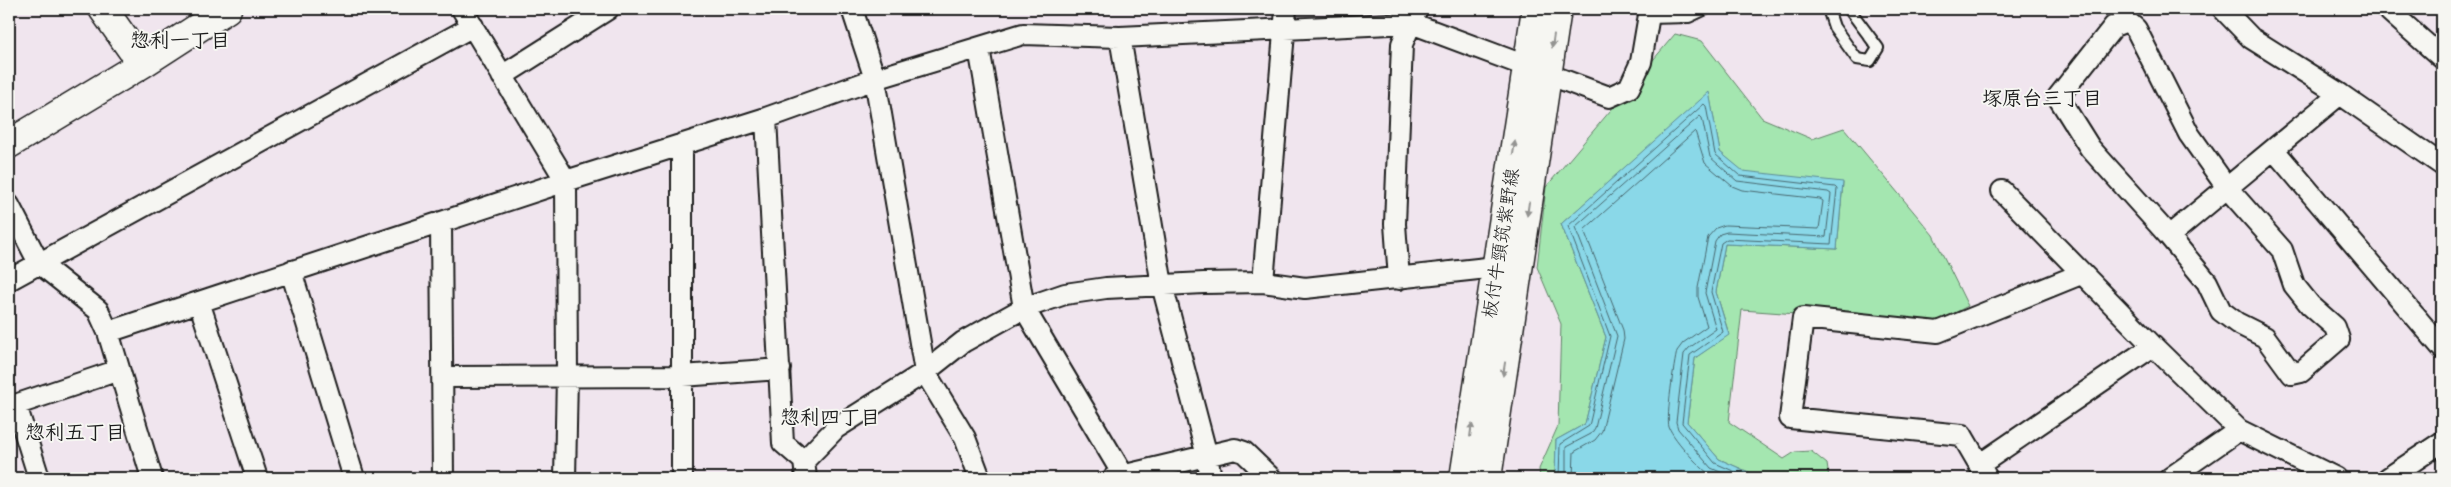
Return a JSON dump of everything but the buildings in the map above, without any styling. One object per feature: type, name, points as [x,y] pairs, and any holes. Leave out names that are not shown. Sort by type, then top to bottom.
[{"type":"main road","points":[[103,9],[142,64]]},
{"type":"main road","points":[[9,144],[142,64],[227,9]]},
{"type":"main road","name":"板付牛頸筑紫野線","points":[[1487,478],[1538,70],[1536,9]]},
{"type":"main road","name":"板付牛頸筑紫野線","points":[[1464,478],[1496,267],[1538,70],[1557,9]]},
{"type":"street","points":[[462,9],[566,181],[567,375],[565,478]]},
{"type":"street","points":[[502,76],[608,9]]},
{"type":"street","points":[[852,9],[874,79],[925,372],[965,438],[980,478]]},
{"type":"street","points":[[1262,282],[1286,9]]},
{"type":"street","points":[[2223,9],[2251,38],[2340,94],[2442,165]]},
{"type":"street","points":[[2387,9],[2442,58]]},
{"type":"street","points":[[108,332],[566,181],[766,118],[874,79],[1023,34],[1120,37],[1283,30],[1414,16],[1538,70],[1609,98],[1629,88],[1641,62],[1649,14]]},
{"type":"street","points":[[1399,279],[1395,224],[1402,44],[1414,16]]},
{"type":"street","points":[[2126,21],[2136,29],[2189,134],[2228,189],[2282,250],[2294,285],[2310,305],[2335,327],[2338,339],[2301,372],[2292,374],[2265,337],[2237,323],[2221,311],[2207,282],[2169,236],[2090,148],[2058,98],[2114,26],[2126,21]]},
{"type":"street","points":[[9,280],[473,26]]},
{"type":"street","points":[[1120,37],[1162,285],[1208,456],[1211,478]]},
{"type":"street","points":[[978,48],[1024,308],[1121,477],[1235,449],[1244,452],[1271,478]]},
{"type":"street","points":[[2169,236],[2228,189],[2340,94]]},
{"type":"street","points":[[766,118],[783,443],[805,469],[836,428],[925,372],[963,342],[1024,308],[1064,294],[1106,288],[1262,282],[1305,288],[1496,267]]},
{"type":"street","points":[[682,144],[682,478]]},
{"type":"street","points":[[2274,150],[2442,348]]},
{"type":"street","points":[[2002,191],[2153,346],[2239,430],[2336,478]]},
{"type":"street","points":[[9,205],[39,263],[98,310],[108,332],[152,478]]},
{"type":"street","points":[[442,222],[443,478]]},
{"type":"street","points":[[291,272],[354,478]]},
{"type":"street","points":[[2082,274],[1938,332],[1803,318],[1790,418],[1962,435],[1983,472],[2153,346]]},
{"type":"street","points":[[199,302],[257,478]]},
{"type":"street","points":[[443,377],[682,376],[780,369]]},
{"type":"street","points":[[39,478],[12,406],[119,370]]},
{"type":"street","points":[[2170,478],[2239,430]]},
{"type":"street","points":[[2388,478],[2442,442]]},
{"type":"lane","points":[[1649,14],[1689,17],[1706,9]]},
{"type":"lane","points":[[1828,9],[1834,27],[1856,59],[1870,61],[1878,48],[1849,9]]},
{"type":"green space","points":[[1675,34],[1702,41],[1762,118],[1812,139],[1844,128],[1933,235],[1968,306],[1933,324],[1742,310],[1729,422],[1784,459],[1795,452],[1811,451],[1827,464],[1829,478],[1762,478],[1719,459],[1687,422],[1695,358],[1729,334],[1716,292],[1725,244],[1837,249],[1843,183],[1743,172],[1720,152],[1709,93],[1561,224],[1606,337],[1585,424],[1556,440],[1555,478],[1540,478],[1539,469],[1558,426],[1561,324],[1537,267],[1546,187]]},
{"type":"water","points":[[1709,92],[1720,152],[1743,171],[1843,182],[1837,249],[1725,244],[1716,292],[1729,335],[1695,358],[1687,422],[1719,459],[1762,478],[1555,478],[1556,440],[1585,424],[1606,337],[1561,224]]},
{"type":"district","name":"惣利一丁目","points":[[180,40]]},
{"type":"district","name":"塚原台三丁目","points":[[2042,98]]},
{"type":"district","name":"惣利四丁目","points":[[830,417]]},
{"type":"district","name":"惣利五丁目","points":[[75,432]]}]
